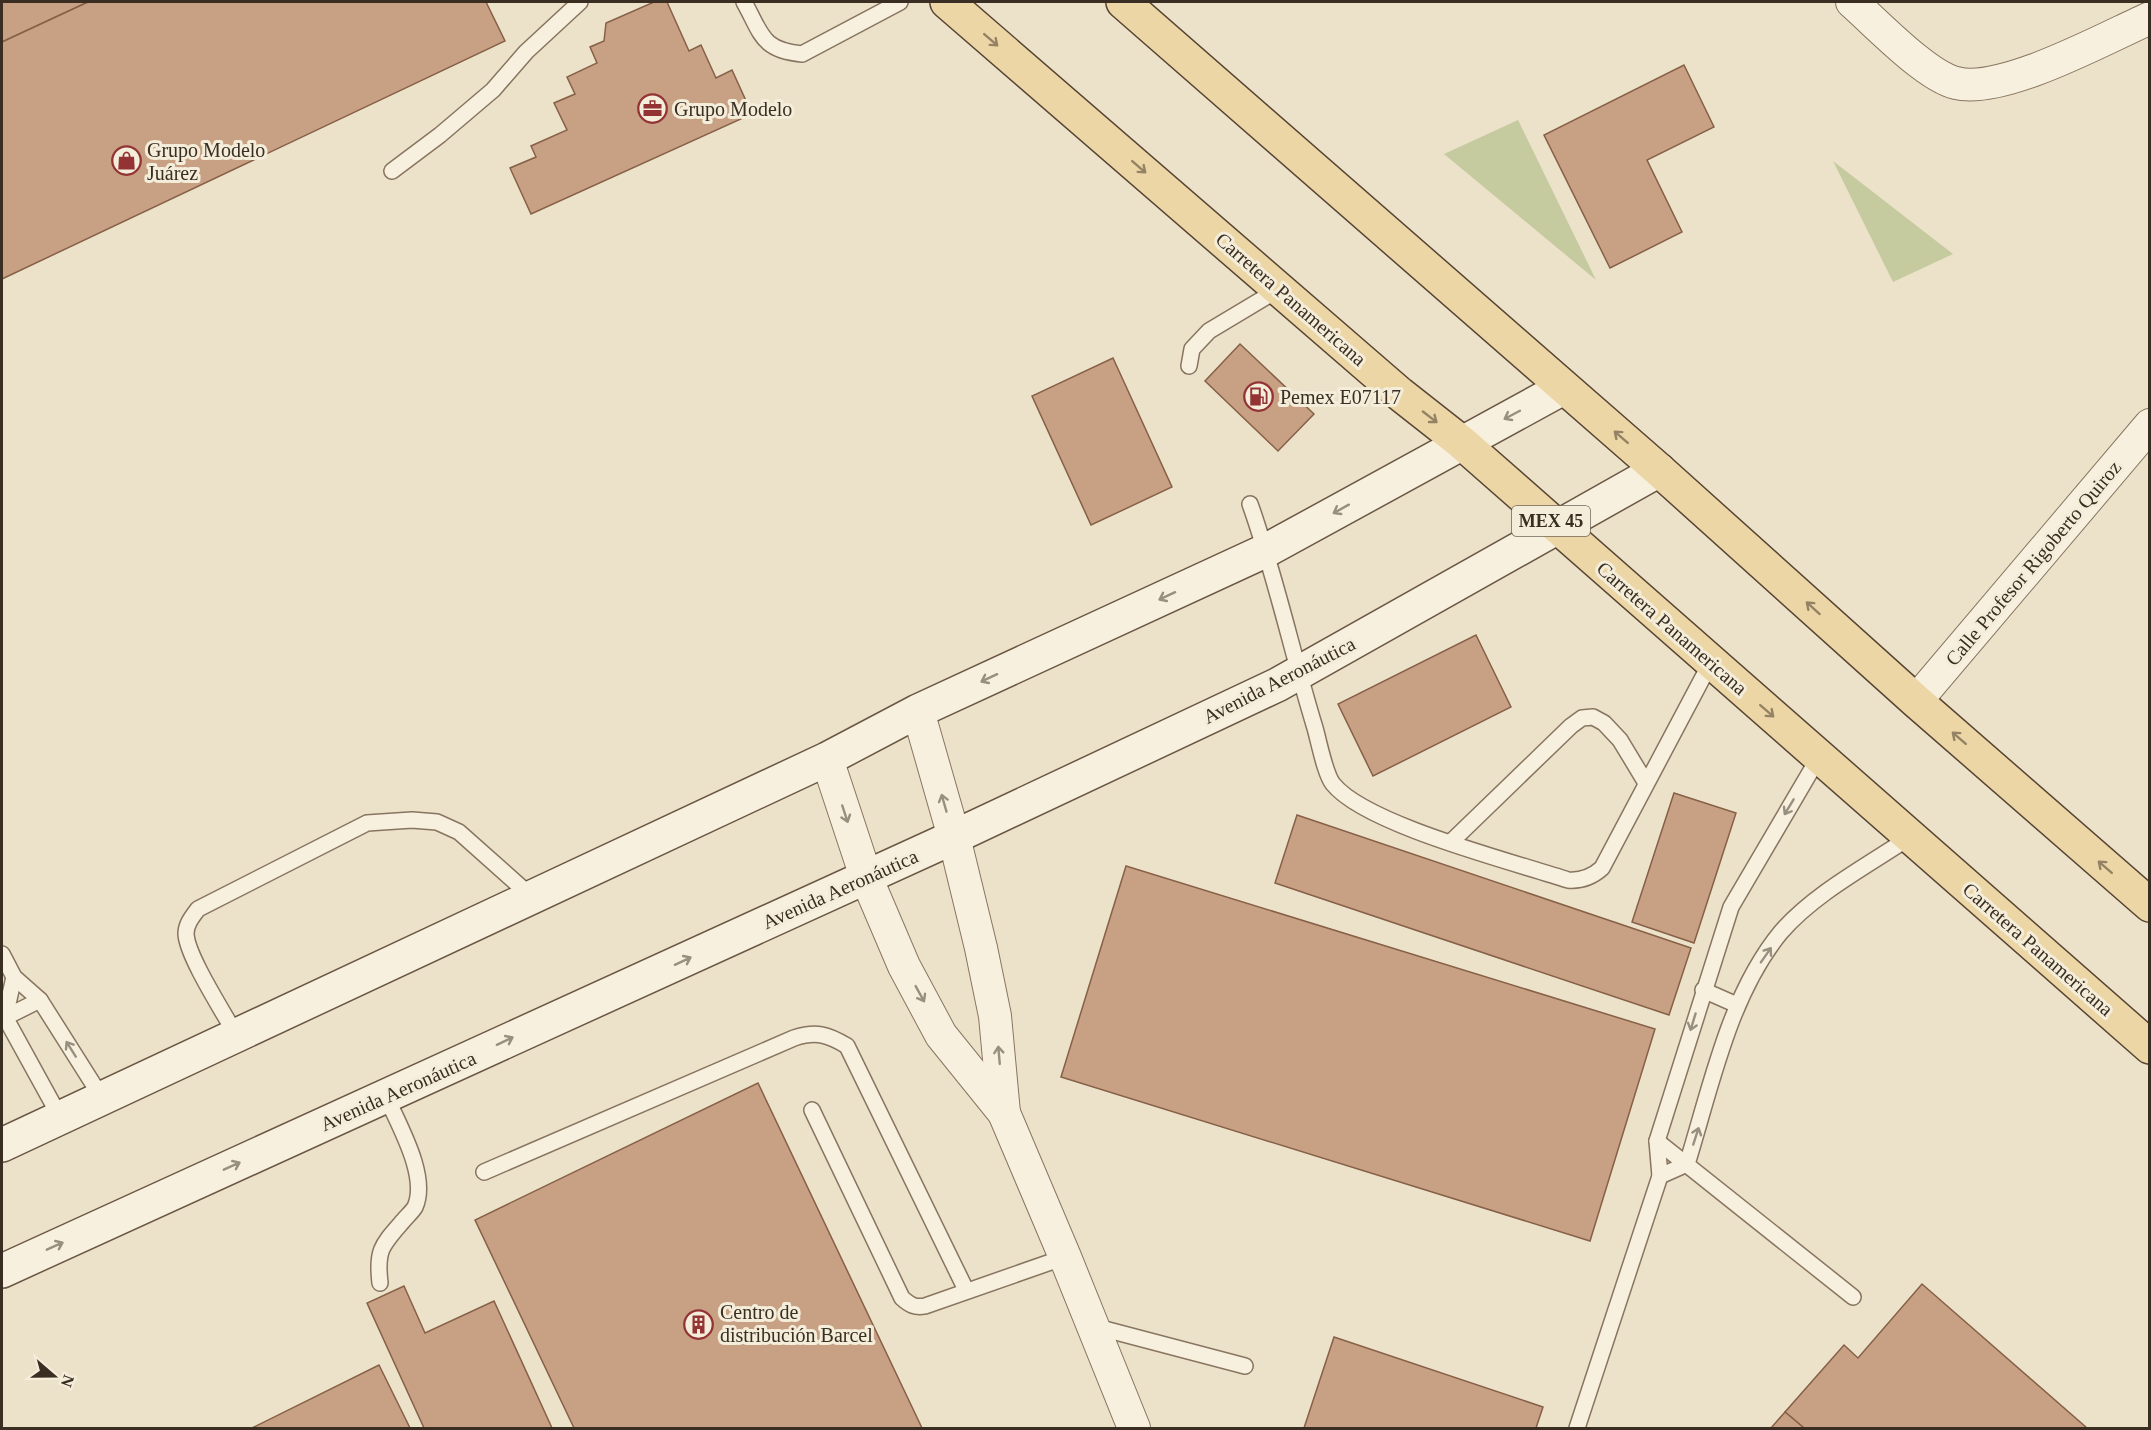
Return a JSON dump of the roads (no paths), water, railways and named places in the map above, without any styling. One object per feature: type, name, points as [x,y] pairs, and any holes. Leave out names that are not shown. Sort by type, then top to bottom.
[{"type":"main road","name":"Carretera Panamericana","points":[[947,2],[1400,394],[1461,442],[2150,1047]]},
{"type":"main road","points":[[1123,2],[1659,470],[1916,701],[2150,905]]},
{"type":"main road","points":[[2,1145],[827,759],[918,711],[1267,550],[1563,388]]},
{"type":"main road","name":"Avenida Aeronáutica","points":[[2,1271],[954,837],[1298,673],[1659,470]]},
{"type":"street","points":[[1852,2],[1913,55],[1955,83],[1976,85],[1999,82],[2150,18]]},
{"type":"street","name":"Calle Profesor Rigoberto Quiroz","points":[[1916,701],[2150,425]]},
{"type":"street","points":[[918,711],[954,837],[995,1016],[1004,1113]]},
{"type":"street","points":[[827,759],[866,877],[904,966],[942,1035],[1004,1113],[1134,1428]]},
{"type":"lane","points":[[392,171],[440,135],[493,90],[526,52],[580,2]]},
{"type":"lane","points":[[744,2],[768,45],[786,52],[802,54],[900,2]]},
{"type":"lane","points":[[1189,366],[1192,349],[1209,331],[1280,289]]},
{"type":"lane","points":[[1250,504],[1267,550],[1298,673],[1332,783],[1353,802],[1376,814],[1451,842],[1578,881],[1596,874],[1602,868],[1711,662]]},
{"type":"lane","points":[[1451,842],[1582,718],[1593,717],[1612,729],[1646,783]]},
{"type":"lane","points":[[1577,1428],[1660,1176],[1657,1141],[1731,907],[1750,870],[1819,757]]},
{"type":"lane","points":[[236,1035],[192,953],[186,935],[189,921],[198,909],[368,824],[412,820],[437,822],[459,832],[478,846],[532,897]]},
{"type":"lane","points":[[1660,1176],[1687,1164],[1737,1005],[1753,972],[1782,931],[1814,902],[1910,837]]},
{"type":"lane","points":[[2,954],[14,978],[40,1000],[102,1098]]},
{"type":"lane","points":[[14,978],[3,1018],[60,1118]]},
{"type":"lane","points":[[1703,990],[1737,1005]]},
{"type":"lane","points":[[3,1018],[40,1000]]},
{"type":"lane","points":[[484,1172],[794,1038],[812,1032],[828,1035],[847,1046],[966,1290]]},
{"type":"lane","points":[[380,1283],[380,1249],[389,1234],[415,1207],[418,1188],[413,1159],[386,1096]]},
{"type":"lane","points":[[812,1110],[902,1298],[917,1307],[1065,1257]]},
{"type":"lane","points":[[1657,1141],[1853,1297]]},
{"type":"lane","points":[[1093,1326],[1245,1366]]},
{"type":"place","name":"Grupo Modelo","points":[[653,109]]},
{"type":"place","name":"Grupo Modelo Juárez","points":[[126,161]]},
{"type":"place","name":"Pemex E07117","points":[[1259,397]]},
{"type":"place","name":"Centro de distribución Barcel","points":[[699,1324]]}]
